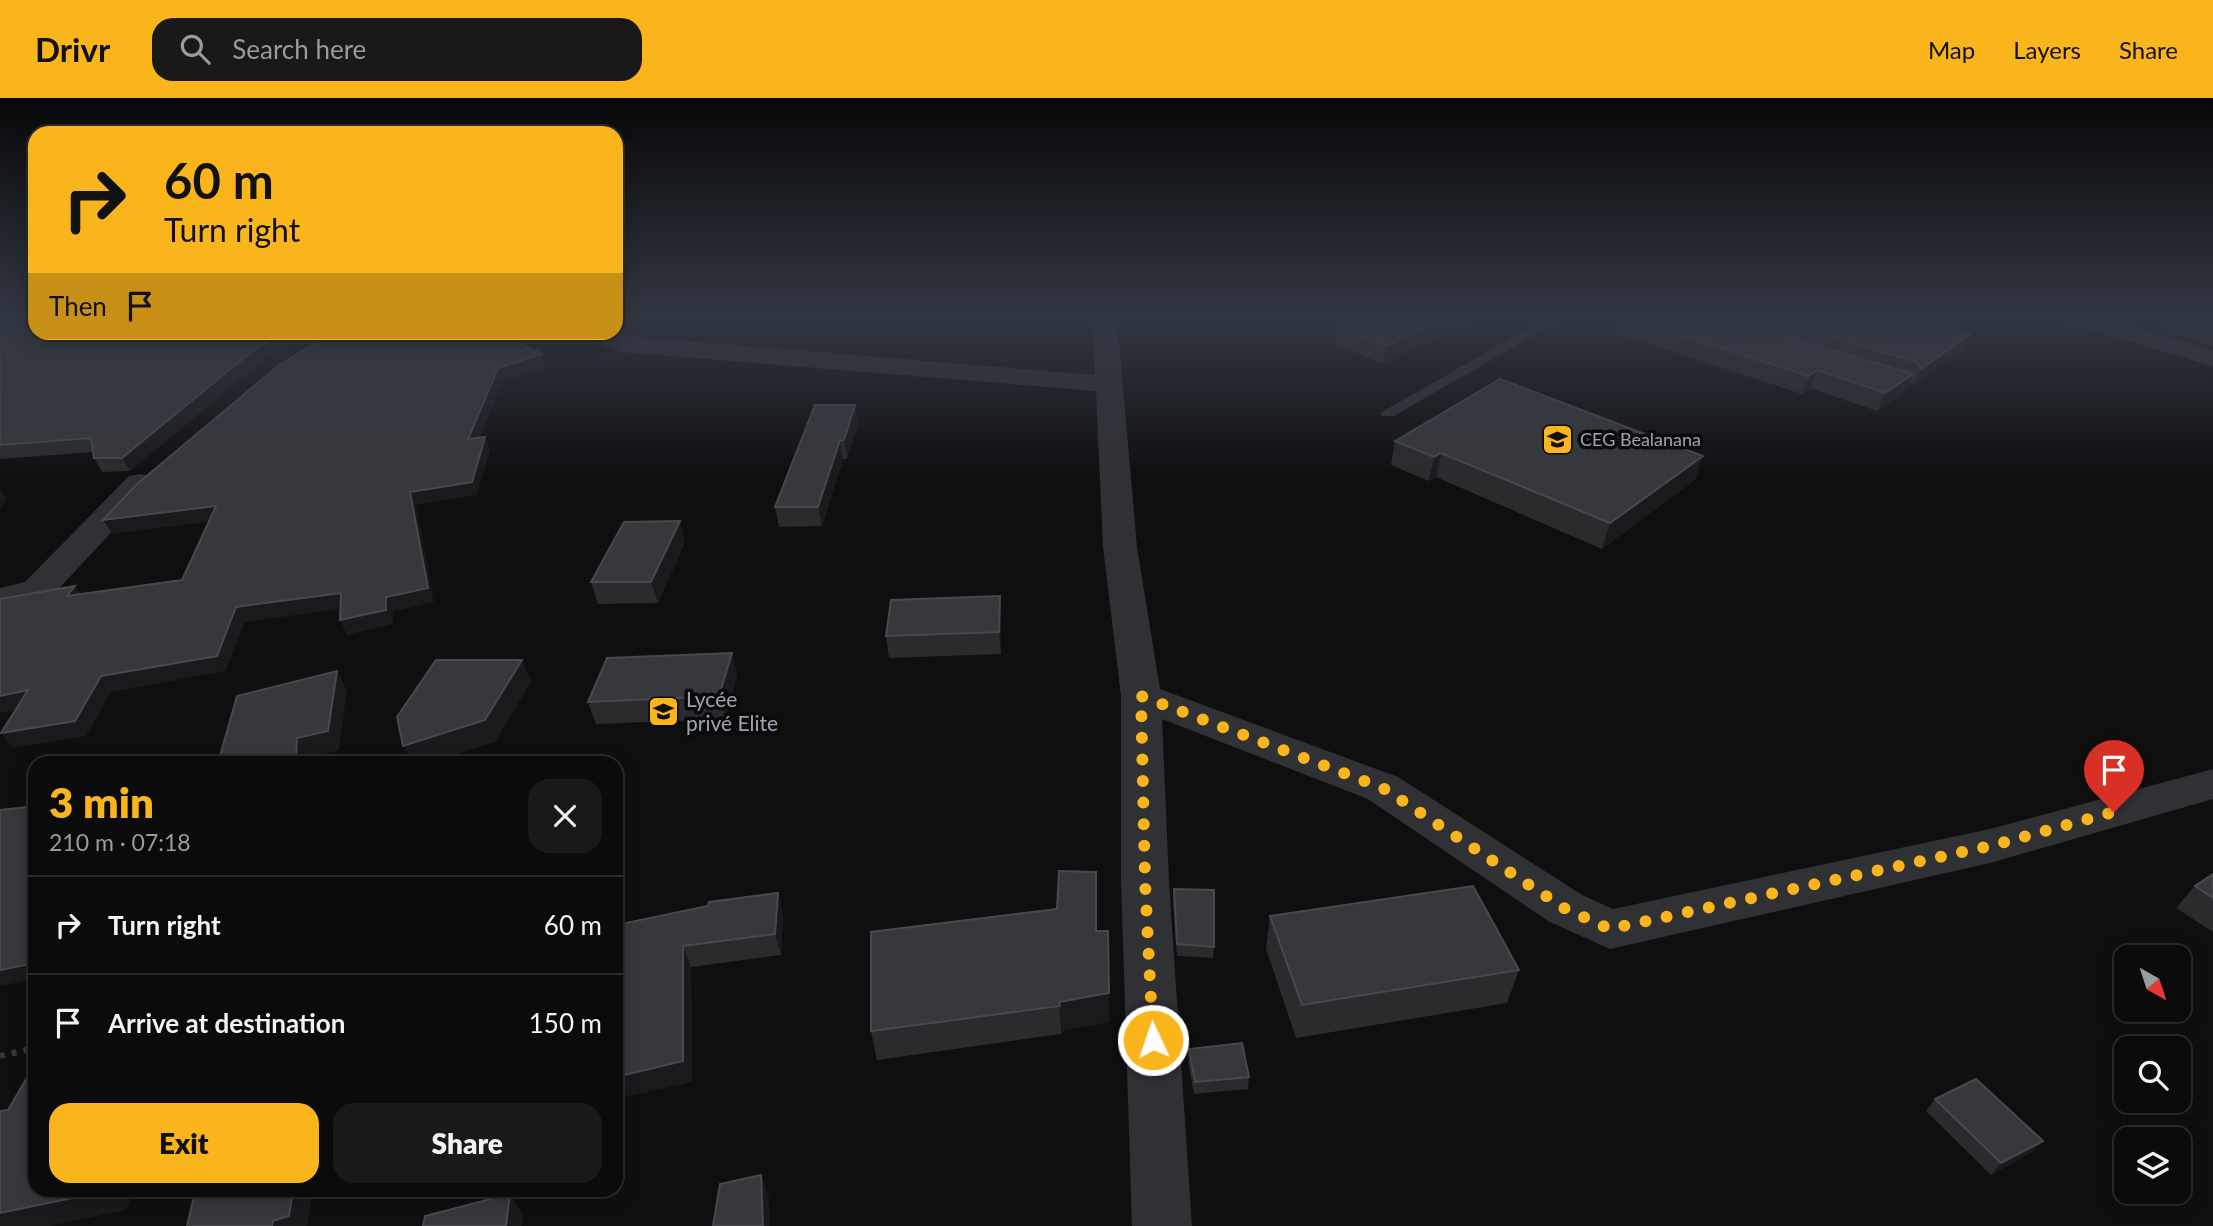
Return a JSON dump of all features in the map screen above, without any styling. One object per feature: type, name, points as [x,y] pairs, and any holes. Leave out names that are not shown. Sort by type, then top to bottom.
[{"type":"street","points":[[959,372],[1110,384]]},
{"type":"street","points":[[1109,372],[1120,547],[1141,696],[1145,881],[1162,1226]]},
{"type":"street","points":[[0,598],[37,590],[131,490],[162,464]]},
{"type":"street","points":[[1141,696],[1383,788],[1564,908],[1610,929],[1990,846],[2213,784]]},
{"type":"lane","points":[[1388,413],[1461,372]]},
{"type":"path","points":[[0,1056],[28,1050]]},
{"type":"building","points":[[0,372],[227,372],[122,458],[94,458],[91,438],[0,445]]},
{"type":"building","points":[[271,372],[496,372],[468,439],[485,437],[472,482],[410,492],[428,588],[386,597],[386,610],[340,620],[341,593],[236,607],[217,656],[101,676],[75,721],[1,733],[28,690],[0,696],[0,599],[75,586],[67,596],[182,580],[216,506],[103,520],[136,485]]},
{"type":"building","points":[[1795,372],[1815,372],[1809,376]]},
{"type":"building","points":[[1822,372],[1905,372],[1913,374],[1885,393]]},
{"type":"building","points":[[1500,379],[1703,456],[1610,523],[1441,453],[1434,457],[1395,441]]},
{"type":"building","points":[[815,405],[855,405],[844,440],[840,440],[818,507],[775,507]]},
{"type":"building","points":[[680,521],[651,582],[591,582],[624,522]]},
{"type":"building","points":[[1000,596],[999,632],[886,636],[891,600]]},
{"type":"building","points":[[732,653],[719,696],[588,702],[607,658]]},
{"type":"building","points":[[436,660],[522,660],[485,720],[403,746],[397,717]]},
{"type":"building","points":[[337,671],[328,731],[297,738],[296,756],[220,756],[237,696]]},
{"type":"building","points":[[28,807],[28,964],[0,970],[0,810]]},
{"type":"building","points":[[1059,871],[1096,872],[1096,931],[1108,931],[1109,993],[1059,1002],[1060,1006],[871,1031],[871,932],[1057,909]]},
{"type":"building","points":[[2213,874],[2213,898],[2195,886]]},
{"type":"building","points":[[1473,886],[1519,970],[1302,1005],[1270,916]]},
{"type":"building","points":[[1174,889],[1214,890],[1214,947],[1177,944]]},
{"type":"building","points":[[778,893],[775,934],[683,946],[683,1061],[623,1075],[623,924],[708,906],[709,902]]},
{"type":"building","points":[[1242,1043],[1249,1077],[1195,1082],[1189,1049]]},
{"type":"building","points":[[28,1076],[28,1197],[77,1197],[0,1213],[0,1111],[8,1110]]},
{"type":"building","points":[[1976,1079],[2043,1141],[2001,1163],[1935,1099]]},
{"type":"building","points":[[761,1175],[763,1226],[713,1226],[720,1184]]},
{"type":"building","points":[[194,1197],[292,1197],[289,1216],[273,1221],[272,1226],[187,1226]]},
{"type":"building","points":[[498,1197],[510,1197],[506,1226],[423,1226],[425,1216]]},
{"type":"place","name":"CEG Bealanana","points":[[1557,440]]},
{"type":"place","name":"Lycée privé Elite","points":[[663,712]]},
{"type":"route","points":[[1153,1040],[1145,881],[1141,696],[1383,788],[1564,908],[1610,929],[1990,846],[2114,812]]}]
